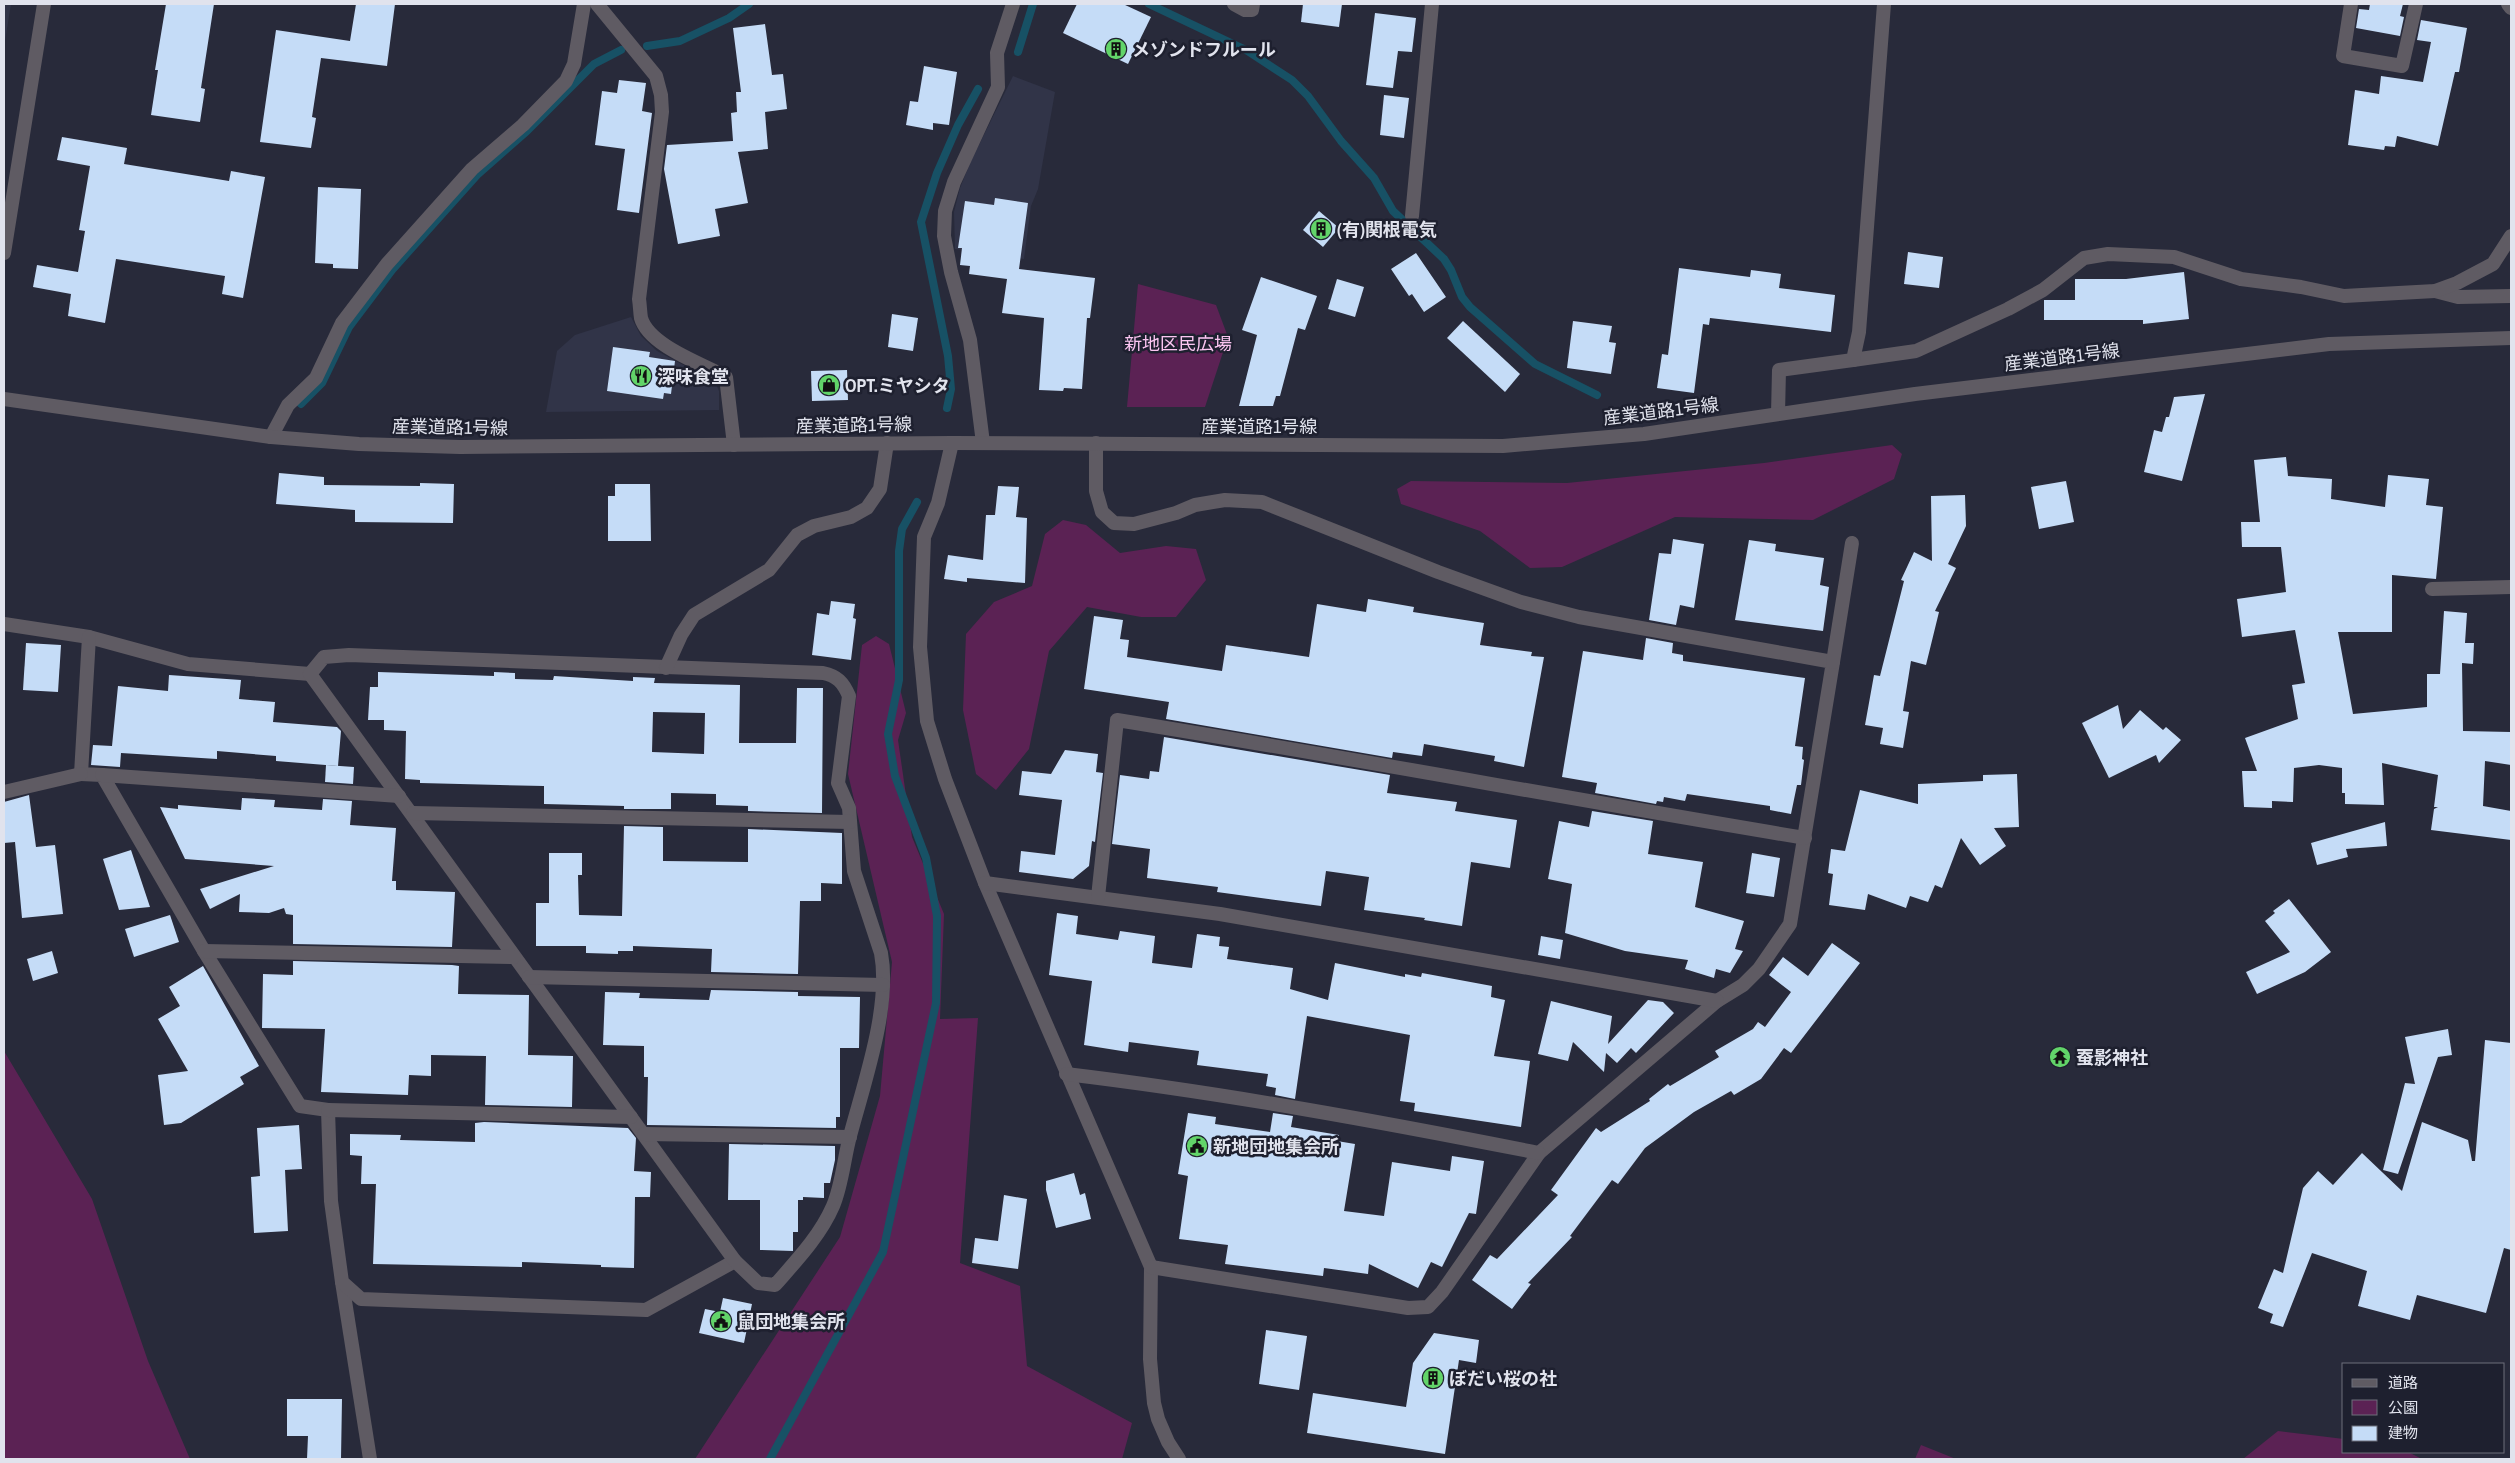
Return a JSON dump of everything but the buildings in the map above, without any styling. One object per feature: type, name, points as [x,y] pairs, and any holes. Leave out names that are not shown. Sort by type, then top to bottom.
[{"type":"street","points":[[4,253],[44,4]]},
{"type":"street","points":[[271,437],[288,406],[316,378],[342,323],[387,264],[472,169],[523,125],[566,81],[574,64],[584,4]]},
{"type":"street","points":[[597,4],[656,76],[661,95],[662,112],[639,298],[641,319],[648,331],[662,344],[726,377],[734,445]]},
{"type":"street","points":[[983,443],[970,340],[951,272],[944,236],[945,211],[954,182],[998,87],[997,53],[1013,4]]},
{"type":"street","points":[[1234,4],[1245,10],[1252,10],[1253,4]]},
{"type":"street","points":[[1412,216],[1432,4]]},
{"type":"street","points":[[1853,360],[1858,332],[1884,4]]},
{"type":"street","points":[[2352,4],[2343,56],[2402,66],[2416,4]]},
{"type":"street","points":[[2508,4],[2511,8]]},
{"type":"street","points":[[1778,414],[1779,370],[1916,351],[2008,309],[2043,290],[2084,258],[2108,254],[2174,257],[2241,279],[2301,286],[2344,296],[2434,291],[2457,283],[2493,264],[2511,236]]},
{"type":"street","points":[[2434,291],[2458,297],[2511,296]]},
{"type":"street","name":"産業道路1号線","points":[[4,399],[271,437],[359,444],[460,447],[952,443],[1503,446],[1644,434],[1915,394],[2329,344],[2511,338]]},
{"type":"street","points":[[952,443],[938,503],[924,537],[920,647],[927,720],[945,779],[985,884],[1151,1267],[1150,1359],[1154,1403],[1158,1419],[1168,1442],[1179,1459]]},
{"type":"street","points":[[1096,443],[1096,491],[1102,512],[1114,523],[1134,524],[1176,513],[1195,505],[1225,500],[1262,502],[1438,572],[1521,602],[1579,617],[1833,662]]},
{"type":"street","points":[[666,668],[681,635],[694,615],[769,570],[797,535],[814,526],[851,517],[867,508],[880,489],[887,444]]},
{"type":"street","points":[[1151,1267],[1408,1308],[1428,1306],[1442,1292],[1539,1153],[1718,1001],[1743,985],[1759,969],[1790,924],[1852,543]]},
{"type":"street","points":[[2432,589],[2511,587]]},
{"type":"street","points":[[4,624],[89,637],[188,664],[310,674],[735,1261],[758,1284],[775,1285],[810,1244],[833,1205],[871,1058],[883,985],[884,967],[881,953],[854,871],[849,808],[838,783],[848,696],[844,684],[833,676],[823,673],[348,655],[324,657],[310,674]]},
{"type":"street","points":[[80,774],[89,637]]},
{"type":"street","points":[[1098,896],[1117,720],[1260,743],[1558,798],[1804,838]]},
{"type":"street","points":[[4,792],[80,774],[399,796]]},
{"type":"street","points":[[102,775],[204,951],[300,1106],[328,1110],[631,1117]]},
{"type":"street","points":[[413,814],[850,822]]},
{"type":"street","points":[[985,884],[1098,896],[1220,914],[1718,1001]]},
{"type":"street","points":[[204,951],[514,957]]},
{"type":"street","points":[[529,978],[883,985]]},
{"type":"street","points":[[1066,1074],[1158,1085],[1404,1126],[1539,1153]]},
{"type":"street","points":[[328,1110],[331,1201],[370,1459]]},
{"type":"street","points":[[644,1134],[850,1137]]},
{"type":"street","points":[[342,1282],[361,1299],[646,1310],[735,1261]]},
{"type":"shaded area","points":[[4,4],[11,4],[4,47]]},
{"type":"shaded area","points":[[1013,76],[1055,92],[1038,189],[1031,206],[1024,259],[955,249],[954,212],[960,188],[970,163]]},
{"type":"shaded area","points":[[631,317],[641,336],[657,351],[715,382],[719,391],[719,410],[546,412],[557,351],[575,335]]},
{"type":"green space","name":"新地区民広場","points":[[1138,284],[1216,305],[1228,337],[1205,407],[1127,407]]},
{"type":"green space","points":[[1892,445],[1902,454],[1894,479],[1813,520],[1675,517],[1562,567],[1530,568],[1480,531],[1401,504],[1397,489],[1411,481],[1567,483],[1764,463]]},
{"type":"green space","points":[[1063,520],[1086,525],[1120,553],[1166,546],[1196,549],[1206,580],[1176,617],[1141,617],[1087,607],[1049,651],[1029,749],[996,790],[976,774],[963,710],[966,634],[994,602],[1032,586],[1045,534]]},
{"type":"green space","points":[[876,636],[889,644],[906,713],[898,740],[912,837],[944,914],[940,1019],[978,1018],[960,1263],[1020,1286],[1027,1366],[1132,1423],[1122,1459],[695,1459],[840,1237],[880,1096],[892,962],[848,774],[862,645]]},
{"type":"green space","points":[[4,1051],[92,1199],[148,1361],[190,1459],[4,1459]]},
{"type":"green space","points":[[2278,1431],[2342,1439],[2342,1453],[2410,1453],[2422,1459],[2243,1459]]},
{"type":"green space","points":[[1921,1445],[1956,1459],[1915,1459]]},
{"type":"waterway","points":[[647,46],[680,41],[729,18],[749,4]]},
{"type":"waterway","points":[[1018,52],[1033,4]]},
{"type":"waterway","points":[[1149,4],[1246,50],[1292,80],[1308,96],[1341,141],[1374,178],[1393,211],[1444,259],[1451,270],[1462,297],[1470,307],[1535,364],[1597,395]]},
{"type":"waterway","points":[[301,404],[322,383],[349,327],[392,270],[477,175],[527,131],[594,64],[621,50]]},
{"type":"waterway","points":[[947,408],[951,389],[948,356],[921,222],[937,173],[958,125],[978,89]]},
{"type":"waterway","points":[[770,1459],[883,1252],[936,1003],[937,916],[926,858],[895,776],[888,734],[899,680],[899,551],[902,529],[917,502]]},
{"type":"place","name":"メゾンドフルール","points":[[1116,49]]},
{"type":"place","name":"(有)関根電気","points":[[1321,229]]},
{"type":"place","name":"深味食堂","points":[[641,376]]},
{"type":"place","name":"OPT.ミヤシタ","points":[[829,385]]},
{"type":"place","name":"蚕影神社","points":[[2060,1057]]},
{"type":"place","name":"新地団地集会所","points":[[1197,1146]]},
{"type":"place","name":"鼠団地集会所","points":[[721,1321]]},
{"type":"place","name":"ぼだい桜の社","points":[[1433,1378]]}]
